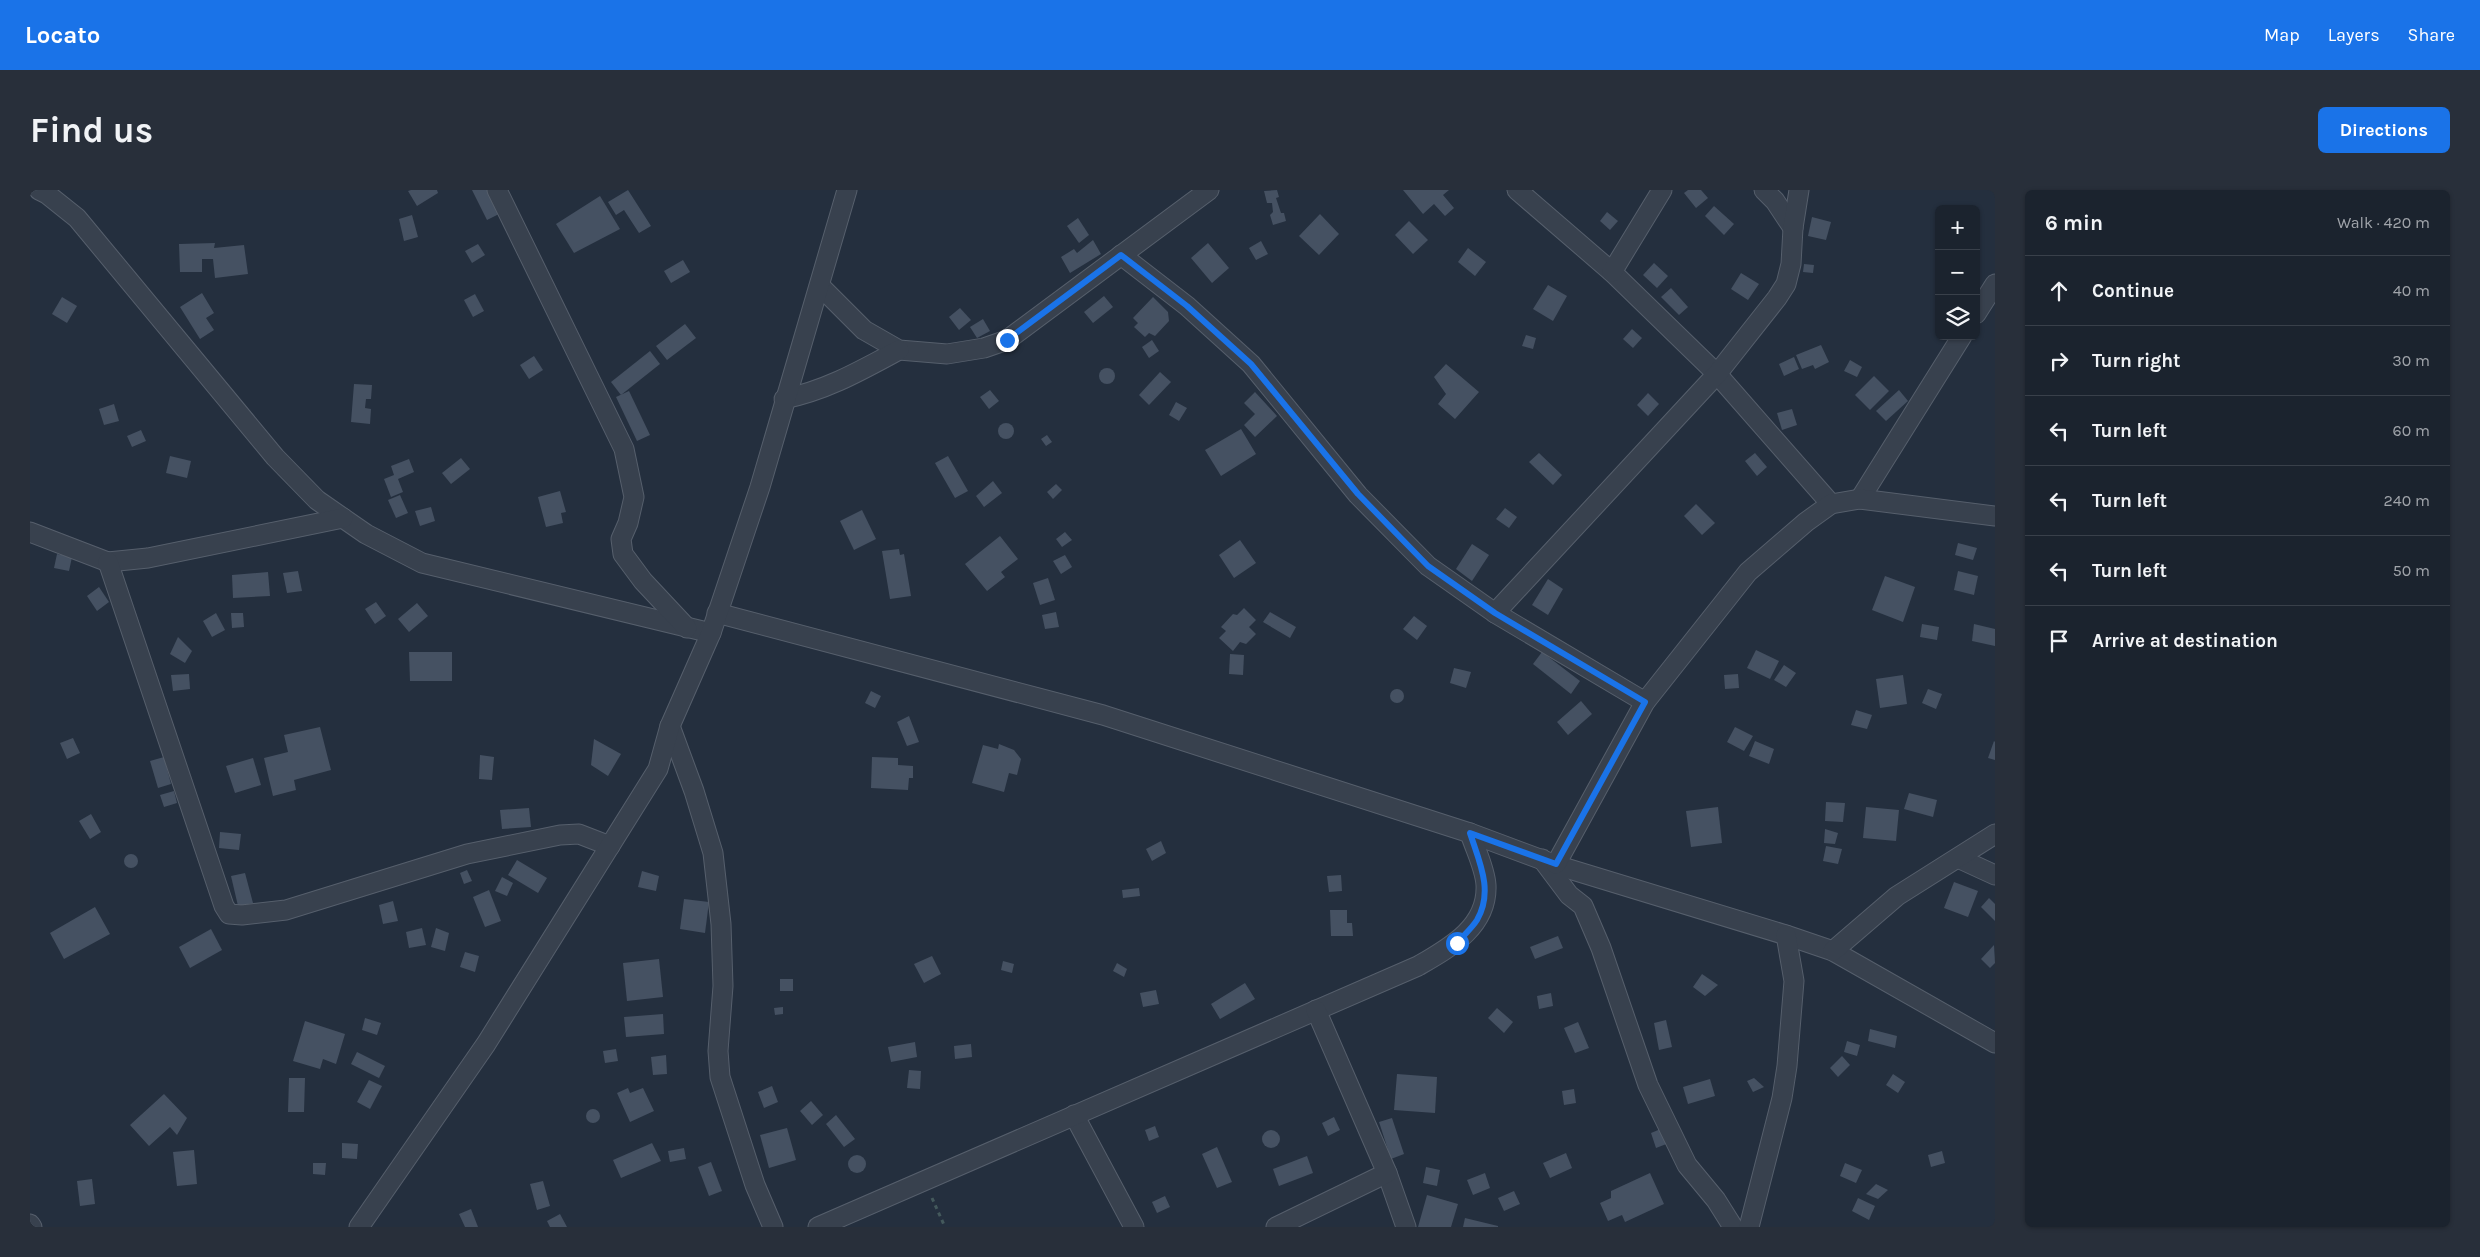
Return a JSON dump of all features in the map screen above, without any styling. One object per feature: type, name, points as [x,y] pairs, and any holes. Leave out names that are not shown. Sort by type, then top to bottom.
[{"type":"street","points":[[39,190],[47,194],[77,218],[275,458],[317,500],[366,534],[422,563],[711,633]]},
{"type":"street","points":[[497,190],[624,449],[634,498],[628,523],[621,539],[623,554],[643,581],[687,628]]},
{"type":"street","points":[[358,1227],[486,1044],[658,769],[670,726],[711,633],[760,487],[784,399],[820,286],[847,190]]},
{"type":"street","points":[[820,286],[864,330],[899,350],[947,354],[984,348],[1007,340],[1209,190]]},
{"type":"street","points":[[1517,190],[1612,272],[1717,374],[1830,504]]},
{"type":"street","points":[[1612,272],[1662,190]]},
{"type":"street","points":[[1764,190],[1793,228]]},
{"type":"street","points":[[1495,613],[1717,374],[1786,284],[1791,264],[1793,228],[1799,190]]},
{"type":"street","points":[[1121,255],[1187,306],[1251,364],[1358,494],[1428,566],[1495,613],[1645,702]]},
{"type":"street","points":[[1980,308],[1995,284]]},
{"type":"street","points":[[1860,499],[1959,340]]},
{"type":"street","points":[[784,399],[814,392],[837,383],[899,350]]},
{"type":"street","points":[[1549,862],[1645,702],[1748,572],[1830,504],[1860,499],[1995,516]]},
{"type":"street","points":[[30,532],[108,562],[148,558],[343,518]]},
{"type":"street","points":[[108,562],[224,906],[229,914],[242,915],[286,910],[467,854],[560,835],[578,834],[610,846]]},
{"type":"street","points":[[717,614],[1104,715],[1470,833],[1549,862],[1786,935],[1832,951],[1995,1043]]},
{"type":"street","points":[[670,726],[694,791],[713,853],[721,924],[722,986],[718,1050],[720,1077],[749,1167],[773,1227]]},
{"type":"street","points":[[818,1227],[1418,966],[1457,943],[1477,920],[1485,895],[1486,884],[1470,833]]},
{"type":"street","points":[[1832,951],[1897,896],[1995,834]]},
{"type":"street","points":[[1958,858],[1995,875]]},
{"type":"street","points":[[1549,862],[1569,895],[1583,906],[1602,948],[1648,1085],[1687,1165],[1716,1200],[1733,1227]]},
{"type":"street","points":[[1749,1227],[1782,1098],[1787,1066],[1794,981],[1786,935]]},
{"type":"street","points":[[1316,1010],[1387,1173],[1406,1227]]},
{"type":"street","points":[[1074,1115],[1134,1227]]},
{"type":"street","points":[[1276,1227],[1387,1173]]},
{"type":"path","points":[[924,1180],[945,1227]]},
{"type":"building","points":[[437,190],[438,193],[417,206],[408,191]]},
{"type":"building","points":[[472,190],[489,190],[501,213],[487,220]]},
{"type":"building","points":[[628,190],[651,226],[639,233],[624,210],[616,215],[608,202]]},
{"type":"building","points":[[1277,190],[1279,197],[1276,198],[1286,221],[1273,225],[1270,215],[1273,212],[1272,203],[1267,203],[1264,191]]},
{"type":"building","points":[[1403,190],[1449,190],[1443,195],[1454,208],[1445,216],[1434,204],[1423,214]]},
{"type":"building","points":[[1688,190],[1701,190],[1708,198],[1696,208],[1684,193]]},
{"type":"building","points":[[600,196],[620,229],[574,253],[556,224]]},
{"type":"building","points":[[1714,206],[1734,224],[1724,235],[1705,216]]},
{"type":"building","points":[[1607,212],[1618,221],[1610,230],[1600,221]]},
{"type":"building","points":[[1320,214],[1339,234],[1319,255],[1299,236]]},
{"type":"building","points":[[412,215],[418,237],[404,241],[399,219]]},
{"type":"building","points":[[1812,217],[1831,222],[1826,240],[1808,236]]},
{"type":"building","points":[[1078,218],[1089,235],[1079,243],[1067,226]]},
{"type":"building","points":[[1409,221],[1428,240],[1413,254],[1395,235]]},
{"type":"building","points":[[1093,240],[1101,254],[1070,273],[1061,257],[1074,249],[1077,253]]},
{"type":"building","points":[[1261,241],[1268,254],[1256,260],[1249,248]]},
{"type":"building","points":[[215,243],[214,248],[244,245],[248,274],[215,278],[213,259],[202,259],[202,272],[180,272],[179,244]]},
{"type":"building","points":[[1208,243],[1229,268],[1212,283],[1191,258]]},
{"type":"building","points":[[478,244],[485,255],[472,263],[465,251]]},
{"type":"building","points":[[1468,248],[1486,262],[1475,276],[1458,262]]},
{"type":"building","points":[[683,260],[690,272],[671,283],[664,271]]},
{"type":"building","points":[[1654,263],[1668,276],[1657,288],[1643,275]]},
{"type":"building","points":[[1804,264],[1814,265],[1813,273],[1803,272]]},
{"type":"building","points":[[1741,273],[1759,284],[1748,300],[1731,289]]},
{"type":"building","points":[[1548,285],[1567,296],[1553,321],[1533,309]]},
{"type":"building","points":[[1671,288],[1688,307],[1679,315],[1661,297]]},
{"type":"building","points":[[202,293],[214,313],[206,318],[214,330],[200,339],[180,307]]},
{"type":"building","points":[[475,294],[484,311],[473,317],[464,300]]},
{"type":"building","points":[[1104,296],[1113,307],[1093,323],[1084,312]]},
{"type":"building","points":[[62,297],[77,306],[67,323],[52,314]]},
{"type":"building","points":[[1153,297],[1168,312],[1169,321],[1155,336],[1149,333],[1145,337],[1134,327],[1138,323],[1133,318]]},
{"type":"building","points":[[960,308],[971,320],[959,330],[949,317]]},
{"type":"building","points":[[983,319],[990,331],[977,338],[970,327]]},
{"type":"building","points":[[685,324],[696,338],[667,360],[656,346]]},
{"type":"building","points":[[1632,329],[1642,338],[1633,348],[1623,339]]},
{"type":"building","points":[[1526,335],[1536,338],[1533,349],[1522,346]]},
{"type":"building","points":[[1152,340],[1159,351],[1149,358],[1142,347]]},
{"type":"building","points":[[1821,345],[1829,362],[1815,369],[1813,365],[1802,369],[1796,355]]},
{"type":"building","points":[[650,351],[660,364],[621,395],[611,382]]},
{"type":"building","points":[[534,356],[543,370],[529,379],[520,365]]},
{"type":"building","points":[[1794,357],[1799,369],[1784,376],[1779,364]]},
{"type":"building","points":[[1850,360],[1862,367],[1857,377],[1844,371]]},
{"type":"building","points":[[1446,364],[1479,392],[1455,419],[1438,404],[1446,394],[1434,377]]},
{"type":"building","points":[[1104,368],[1110,368],[1115,373],[1113,382],[1104,384],[1099,379],[1099,373]]},
{"type":"building","points":[[1160,372],[1171,382],[1149,405],[1139,395]]},
{"type":"building","points":[[1874,376],[1889,391],[1870,410],[1855,395]]},
{"type":"building","points":[[354,384],[372,385],[371,399],[366,399],[365,408],[371,409],[370,424],[351,422]]},
{"type":"building","points":[[990,390],[999,401],[989,409],[980,397]]},
{"type":"building","points":[[1899,390],[1908,401],[1886,421],[1876,411]]},
{"type":"building","points":[[629,391],[650,435],[637,441],[616,397]]},
{"type":"building","points":[[1255,392],[1277,416],[1255,437],[1244,425],[1255,414],[1244,403]]},
{"type":"building","points":[[1648,393],[1659,404],[1648,416],[1637,405]]},
{"type":"building","points":[[1176,402],[1187,408],[1179,421],[1169,415]]},
{"type":"building","points":[[114,404],[119,421],[104,425],[99,409]]},
{"type":"building","points":[[1792,409],[1797,425],[1782,430],[1777,413]]},
{"type":"building","points":[[1006,423],[1012,425],[1014,431],[1012,437],[1006,439],[1000,437],[998,431],[1000,425]]},
{"type":"building","points":[[1241,429],[1256,454],[1221,476],[1205,450]]},
{"type":"building","points":[[141,430],[146,441],[132,447],[127,436]]},
{"type":"building","points":[[1047,435],[1052,442],[1046,446],[1041,439]]},
{"type":"building","points":[[1539,453],[1562,475],[1553,485],[1529,462]]},
{"type":"building","points":[[1755,453],[1767,467],[1757,476],[1745,461]]},
{"type":"building","points":[[170,456],[191,461],[187,478],[166,473]]},
{"type":"building","points":[[948,456],[968,491],[955,498],[935,463]]},
{"type":"building","points":[[461,458],[470,469],[451,484],[442,473]]},
{"type":"building","points":[[409,459],[414,472],[398,479],[403,492],[391,497],[384,479],[394,475],[391,466]]},
{"type":"building","points":[[993,481],[1002,493],[984,507],[976,496]]},
{"type":"building","points":[[1056,484],[1062,490],[1053,499],[1047,492]]},
{"type":"building","points":[[560,491],[566,512],[561,513],[563,523],[546,527],[538,497]]},
{"type":"building","points":[[400,495],[408,513],[396,518],[388,500]]},
{"type":"building","points":[[1696,504],[1715,523],[1702,535],[1684,516]]},
{"type":"building","points":[[431,507],[435,521],[420,526],[415,511]]},
{"type":"building","points":[[1505,508],[1517,517],[1509,528],[1496,519]]},
{"type":"building","points":[[862,510],[876,539],[854,550],[840,521]]},
{"type":"building","points":[[1065,532],[1072,540],[1062,547],[1056,539]]},
{"type":"building","points":[[1000,536],[1018,559],[1001,572],[1005,577],[987,591],[965,564]]},
{"type":"building","points":[[1240,540],[1256,563],[1234,578],[1219,555]]},
{"type":"building","points":[[1958,543],[1977,548],[1973,560],[1955,555]]},
{"type":"building","points":[[1472,544],[1489,555],[1472,581],[1456,569]]},
{"type":"building","points":[[899,549],[900,555],[904,554],[911,596],[890,599],[882,551]]},
{"type":"building","points":[[57,554],[72,557],[69,571],[54,568]]},
{"type":"building","points":[[1065,555],[1072,567],[1061,574],[1053,561]]},
{"type":"building","points":[[298,571],[302,591],[287,593],[283,573]]},
{"type":"building","points":[[1958,571],[1978,576],[1974,595],[1954,590]]},
{"type":"building","points":[[268,572],[270,596],[233,598],[232,575]]},
{"type":"building","points":[[1885,576],[1915,587],[1903,622],[1872,610]]},
{"type":"building","points":[[1048,578],[1055,600],[1040,605],[1033,583]]},
{"type":"building","points":[[1548,579],[1563,589],[1548,615],[1532,605]]},
{"type":"building","points":[[99,587],[109,602],[97,611],[87,596]]},
{"type":"building","points":[[376,602],[386,616],[375,624],[365,609]]},
{"type":"building","points":[[417,603],[428,616],[409,632],[398,619]]},
{"type":"building","points":[[1244,608],[1256,620],[1249,627],[1256,634],[1246,644],[1240,642],[1233,651],[1219,638],[1226,631],[1221,627],[1233,614],[1237,615]]},
{"type":"building","points":[[1056,612],[1059,627],[1045,629],[1042,615]]},
{"type":"building","points":[[1270,612],[1296,627],[1290,638],[1263,622]]},
{"type":"building","points":[[216,613],[225,630],[212,637],[203,621]]},
{"type":"building","points":[[231,613],[243,613],[244,627],[232,628]]},
{"type":"building","points":[[1414,616],[1427,626],[1417,640],[1403,629]]},
{"type":"building","points":[[1922,624],[1939,627],[1937,640],[1920,637]]},
{"type":"building","points":[[1974,624],[1995,629],[1995,646],[1972,641]]},
{"type":"building","points":[[178,637],[192,651],[185,663],[170,654]]},
{"type":"building","points":[[1756,650],[1779,661],[1770,679],[1747,668]]},
{"type":"building","points":[[409,652],[452,652],[452,681],[410,681]]},
{"type":"building","points":[[1542,652],[1580,681],[1571,694],[1533,664]]},
{"type":"building","points":[[1230,654],[1244,655],[1243,675],[1229,674]]},
{"type":"building","points":[[1784,665],[1796,673],[1786,687],[1774,680]]},
{"type":"building","points":[[1454,668],[1471,672],[1466,688],[1450,683]]},
{"type":"building","points":[[189,674],[190,689],[173,691],[171,675]]},
{"type":"building","points":[[1738,674],[1739,688],[1725,689],[1724,675]]},
{"type":"building","points":[[1903,675],[1907,704],[1880,708],[1876,679]]},
{"type":"building","points":[[1394,689],[1400,689],[1404,696],[1400,703],[1394,703],[1390,699],[1390,693]]},
{"type":"building","points":[[1928,689],[1942,694],[1936,709],[1922,703]]},
{"type":"building","points":[[871,691],[881,696],[875,708],[865,703]]},
{"type":"building","points":[[1581,701],[1592,714],[1568,735],[1557,722]]},
{"type":"building","points":[[1856,710],[1872,715],[1867,729],[1851,725]]},
{"type":"building","points":[[909,716],[919,742],[907,746],[897,722]]},
{"type":"building","points":[[320,727],[331,770],[294,780],[296,790],[273,796],[264,758],[288,752],[284,735]]},
{"type":"building","points":[[1735,727],[1753,736],[1744,751],[1727,742]]},
{"type":"building","points":[[73,738],[80,753],[67,759],[60,743]]},
{"type":"building","points":[[594,739],[621,754],[608,776],[591,765]]},
{"type":"building","points":[[1755,741],[1774,749],[1769,764],[1749,756]]},
{"type":"building","points":[[1995,742],[1995,760],[1988,758]]},
{"type":"building","points":[[999,744],[1014,750],[1021,759],[1017,775],[1009,773],[1004,792],[972,783],[983,745],[998,749]]},
{"type":"building","points":[[480,755],[494,757],[492,780],[479,779]]},
{"type":"building","points":[[164,757],[171,784],[158,788],[150,761]]},
{"type":"building","points":[[872,757],[898,758],[898,765],[913,766],[913,778],[909,778],[908,790],[871,788]]},
{"type":"building","points":[[253,758],[261,785],[235,793],[226,766]]},
{"type":"building","points":[[174,791],[177,803],[164,807],[160,795]]},
{"type":"building","points":[[1909,793],[1937,800],[1933,817],[1904,809]]},
{"type":"building","points":[[1826,802],[1845,803],[1843,822],[1825,821]]},
{"type":"building","points":[[1718,807],[1722,843],[1691,847],[1686,811]]},
{"type":"building","points":[[1866,807],[1899,810],[1896,841],[1863,838]]},
{"type":"building","points":[[529,808],[531,827],[502,829],[500,810]]},
{"type":"building","points":[[91,814],[101,832],[90,839],[79,821]]},
{"type":"building","points":[[1825,829],[1838,833],[1835,844],[1824,843]]},
{"type":"building","points":[[220,832],[241,834],[239,850],[219,848]]},
{"type":"building","points":[[1161,841],[1166,853],[1152,861],[1146,849]]},
{"type":"building","points":[[1826,846],[1842,849],[1838,864],[1823,861]]},
{"type":"building","points":[[131,854],[136,856],[138,861],[136,866],[131,868],[126,866],[124,861],[126,856]]},
{"type":"building","points":[[517,860],[547,878],[538,893],[508,875]]},
{"type":"building","points":[[467,870],[472,881],[464,884],[460,873]]},
{"type":"building","points":[[642,871],[659,876],[656,891],[638,887]]},
{"type":"building","points":[[245,873],[253,903],[238,906],[231,876]]},
{"type":"building","points":[[1341,875],[1342,891],[1329,892],[1327,876]]},
{"type":"building","points":[[502,877],[513,883],[507,896],[495,891]]},
{"type":"building","points":[[1954,882],[1978,891],[1968,917],[1944,908]]},
{"type":"building","points":[[1139,888],[1140,896],[1123,898],[1122,890]]},
{"type":"building","points":[[489,890],[501,921],[485,927],[473,897]]},
{"type":"building","points":[[1989,898],[1995,904],[1995,921],[1981,907]]},
{"type":"building","points":[[684,899],[709,902],[705,933],[680,929]]},
{"type":"building","points":[[393,901],[398,921],[383,924],[379,905]]},
{"type":"building","points":[[95,907],[110,934],[64,959],[50,933]]},
{"type":"building","points":[[1330,910],[1347,910],[1347,923],[1352,923],[1353,936],[1331,936]]},
{"type":"building","points":[[422,928],[426,945],[409,948],[406,932]]},
{"type":"building","points":[[436,928],[449,933],[445,951],[431,947]]},
{"type":"building","points":[[211,929],[222,950],[190,968],[179,947]]},
{"type":"building","points":[[1558,936],[1563,948],[1535,959],[1530,947]]},
{"type":"building","points":[[1994,945],[1995,963],[1990,968],[1981,959]]},
{"type":"building","points":[[465,952],[479,956],[475,972],[460,967]]},
{"type":"building","points":[[932,956],[941,974],[924,983],[914,964]]},
{"type":"building","points":[[659,959],[663,997],[627,1001],[623,963]]},
{"type":"building","points":[[1003,961],[1014,964],[1012,973],[1001,970]]},
{"type":"building","points":[[1117,963],[1127,969],[1124,977],[1113,971]]},
{"type":"building","points":[[1702,974],[1718,985],[1705,996],[1693,987]]},
{"type":"building","points":[[780,979],[793,979],[793,991],[780,991]]},
{"type":"building","points":[[1245,983],[1255,999],[1220,1019],[1211,1004]]},
{"type":"building","points":[[1156,990],[1159,1004],[1143,1007],[1140,993]]},
{"type":"building","points":[[1551,993],[1553,1006],[1539,1009],[1537,996]]},
{"type":"building","points":[[783,1007],[783,1014],[775,1015],[774,1008]]},
{"type":"building","points":[[1497,1008],[1513,1022],[1504,1033],[1488,1018]]},
{"type":"building","points":[[663,1014],[664,1034],[626,1037],[624,1017]]},
{"type":"building","points":[[365,1018],[381,1023],[377,1035],[362,1030]]},
{"type":"building","points":[[1666,1020],[1672,1047],[1659,1050],[1654,1023]]},
{"type":"building","points":[[305,1021],[345,1034],[336,1064],[323,1059],[320,1069],[293,1061]]},
{"type":"building","points":[[1578,1022],[1589,1048],[1575,1053],[1564,1028]]},
{"type":"building","points":[[1870,1029],[1897,1036],[1895,1048],[1868,1041]]},
{"type":"building","points":[[1847,1041],[1860,1045],[1857,1056],[1844,1052]]},
{"type":"building","points":[[915,1042],[917,1057],[891,1062],[888,1047]]},
{"type":"building","points":[[971,1044],[972,1057],[955,1059],[954,1046]]},
{"type":"building","points":[[616,1049],[618,1061],[605,1063],[603,1051]]},
{"type":"building","points":[[357,1052],[385,1066],[379,1078],[351,1064]]},
{"type":"building","points":[[666,1055],[667,1074],[653,1075],[651,1057]]},
{"type":"building","points":[[1842,1056],[1850,1065],[1838,1077],[1830,1068]]},
{"type":"building","points":[[909,1070],[921,1071],[920,1089],[907,1088]]},
{"type":"building","points":[[1397,1074],[1437,1077],[1435,1113],[1394,1110]]},
{"type":"building","points":[[1893,1074],[1905,1082],[1898,1093],[1886,1085]]},
{"type":"building","points":[[289,1078],[305,1078],[304,1112],[288,1112]]},
{"type":"building","points":[[1754,1078],[1764,1087],[1753,1092],[1747,1081]]},
{"type":"building","points":[[1710,1079],[1715,1096],[1688,1104],[1683,1087]]},
{"type":"building","points":[[369,1080],[382,1086],[370,1109],[357,1102]]},
{"type":"building","points":[[772,1086],[778,1102],[764,1108],[758,1092]]},
{"type":"building","points":[[628,1088],[630,1093],[643,1088],[654,1111],[630,1122],[617,1093]]},
{"type":"building","points":[[1574,1089],[1576,1103],[1564,1105],[1562,1091]]},
{"type":"building","points":[[164,1094],[187,1118],[177,1135],[170,1127],[149,1146],[130,1125]]},
{"type":"building","points":[[811,1101],[823,1115],[812,1125],[800,1111]]},
{"type":"building","points":[[593,1109],[598,1111],[600,1116],[598,1121],[593,1123],[588,1121],[586,1116],[588,1111]]},
{"type":"building","points":[[836,1115],[855,1139],[844,1147],[826,1124]]},
{"type":"building","points":[[1334,1117],[1340,1130],[1328,1136],[1322,1123]]},
{"type":"building","points":[[1392,1118],[1404,1154],[1391,1159],[1379,1122]]},
{"type":"building","points":[[1155,1126],[1159,1137],[1149,1141],[1145,1130]]},
{"type":"building","points":[[787,1128],[796,1160],[769,1168],[760,1135]]},
{"type":"building","points":[[1663,1128],[1669,1143],[1656,1148],[1651,1133]]},
{"type":"building","points":[[1271,1130],[1277,1133],[1280,1139],[1277,1145],[1271,1148],[1265,1145],[1262,1139],[1265,1133]]},
{"type":"building","points":[[342,1143],[358,1144],[357,1159],[342,1158]]},
{"type":"building","points":[[652,1143],[661,1161],[621,1178],[613,1160]]},
{"type":"building","points":[[1217,1147],[1232,1182],[1217,1188],[1202,1154]]},
{"type":"building","points":[[684,1148],[686,1159],[670,1162],[668,1151]]},
{"type":"building","points":[[194,1150],[197,1184],[177,1186],[173,1152]]},
{"type":"building","points":[[1942,1151],[1945,1163],[1931,1167],[1928,1155]]},
{"type":"building","points":[[1566,1153],[1572,1168],[1550,1178],[1543,1163]]},
{"type":"building","points":[[853,1155],[861,1155],[866,1160],[864,1171],[853,1173],[848,1168],[848,1160]]},
{"type":"building","points":[[1307,1156],[1313,1173],[1279,1186],[1273,1169]]},
{"type":"building","points":[[711,1162],[722,1191],[709,1196],[698,1167]]},
{"type":"building","points":[[313,1163],[326,1163],[325,1175],[313,1174]]},
{"type":"building","points":[[1845,1163],[1862,1170],[1856,1183],[1840,1176]]},
{"type":"building","points":[[1426,1167],[1440,1170],[1437,1186],[1423,1183]]},
{"type":"building","points":[[1485,1173],[1490,1188],[1473,1195],[1467,1180]]},
{"type":"building","points":[[1650,1173],[1664,1204],[1625,1222],[1622,1215],[1608,1221],[1600,1203],[1611,1198],[1611,1191]]},
{"type":"building","points":[[92,1179],[95,1204],[80,1206],[77,1181]]},
{"type":"building","points":[[543,1181],[550,1206],[537,1210],[530,1184]]},
{"type":"building","points":[[1876,1184],[1888,1190],[1878,1199],[1866,1194]]},
{"type":"building","points":[[1514,1191],[1520,1204],[1504,1211],[1498,1198]]},
{"type":"building","points":[[1427,1195],[1458,1204],[1451,1227],[1418,1227]]},
{"type":"building","points":[[1165,1196],[1170,1207],[1157,1213],[1152,1202]]},
{"type":"building","points":[[1858,1198],[1875,1206],[1869,1220],[1852,1211]]},
{"type":"building","points":[[471,1209],[478,1227],[465,1227],[459,1214]]},
{"type":"building","points":[[560,1214],[567,1227],[550,1227],[547,1221]]},
{"type":"building","points":[[1465,1218],[1498,1226],[1498,1227],[1463,1227]]},
{"type":"route","points":[[1007,340],[1121,255],[1187,306],[1251,364],[1358,494],[1428,566],[1495,613],[1645,702],[1556,864],[1470,833],[1486,884],[1485,895],[1477,920],[1457,943]]}]
